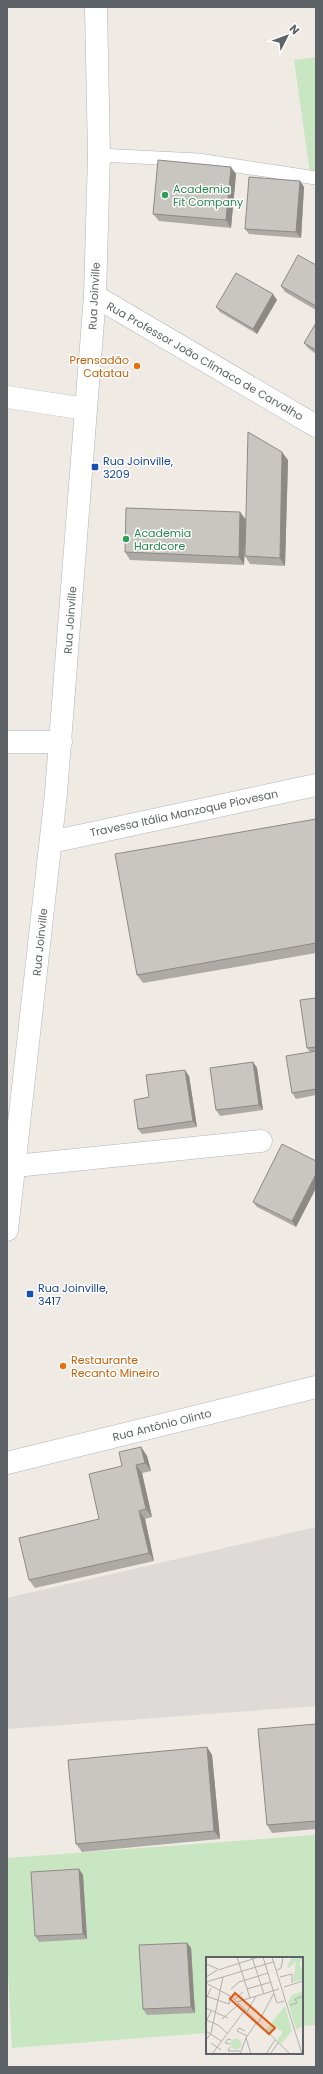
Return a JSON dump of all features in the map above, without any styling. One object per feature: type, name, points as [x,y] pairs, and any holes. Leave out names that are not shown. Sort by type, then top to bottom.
[{"type":"main road","name":"Rua Joinville","points":[[7,1230],[61,742],[95,296],[99,155],[96,7]]},
{"type":"main road","name":"Rua Professor João Clímaco de Carvalho","points":[[95,296],[316,426]]},
{"type":"main road","points":[[7,397],[86,409]]},
{"type":"main road","points":[[7,742],[61,742]]},
{"type":"main road","name":"Travessa Itália Manzoque Piovesan","points":[[51,842],[316,785]]},
{"type":"main road","points":[[15,1166],[261,1141]]},
{"type":"main road","name":"Rua Antônio Olinto","points":[[7,1463],[316,1387]]},
{"type":"lane","points":[[99,155],[198,160],[316,178]]},
{"type":"shaded area","points":[[316,1527],[316,1706],[7,1729],[7,1598]]},
{"type":"green space","points":[[316,57],[316,174],[310,173],[294,60]]},
{"type":"green space","points":[[316,1835],[316,2025],[303,2026],[303,1957],[206,1957],[206,2033],[12,2048],[7,1953],[7,1858]]},
{"type":"building","points":[[158,160],[231,167],[226,220],[153,214]]},
{"type":"building","points":[[249,177],[300,181],[296,232],[245,229]]},
{"type":"building","points":[[298,255],[316,265],[316,306],[281,286]]},
{"type":"building","points":[[236,273],[273,294],[253,329],[216,307]]},
{"type":"building","points":[[316,323],[316,350],[304,343]]},
{"type":"building","points":[[248,432],[282,452],[280,558],[245,556]]},
{"type":"building","points":[[126,508],[240,512],[239,557],[125,552]]},
{"type":"building","points":[[316,819],[316,943],[137,975],[115,854]]},
{"type":"building","points":[[316,998],[316,1047],[307,1048],[300,1000]]},
{"type":"building","points":[[316,1051],[316,1089],[292,1093],[286,1056]]},
{"type":"building","points":[[253,1062],[259,1105],[216,1110],[210,1068]]},
{"type":"building","points":[[185,1070],[193,1121],[138,1129],[134,1100],[149,1097],[146,1075]]},
{"type":"building","points":[[282,1144],[316,1161],[316,1174],[292,1221],[253,1202]]},
{"type":"building","points":[[141,1447],[145,1463],[136,1465],[146,1509],[139,1511],[149,1553],[29,1580],[19,1538],[99,1519],[89,1474],[122,1466],[119,1452]]},
{"type":"building","points":[[316,1724],[316,1821],[267,1825],[258,1729]]},
{"type":"building","points":[[207,1747],[214,1831],[76,1844],[68,1760]]},
{"type":"building","points":[[79,1869],[83,1934],[35,1936],[31,1872]]},
{"type":"building","points":[[187,1943],[191,2007],[143,2009],[139,1945]]},
{"type":"place","name":"Academia Fit Company","points":[[165,195]]},
{"type":"place","name":"Prensadão Catatau","points":[[137,366]]},
{"type":"place","name":"Rua Joinville, 3209","points":[[95,467]]},
{"type":"place","name":"Academia Hardcore","points":[[126,539]]},
{"type":"place","name":"Rua Joinville, 3417","points":[[30,1294]]},
{"type":"place","name":"Restaurante Recanto Mineiro","points":[[63,1366]]}]
